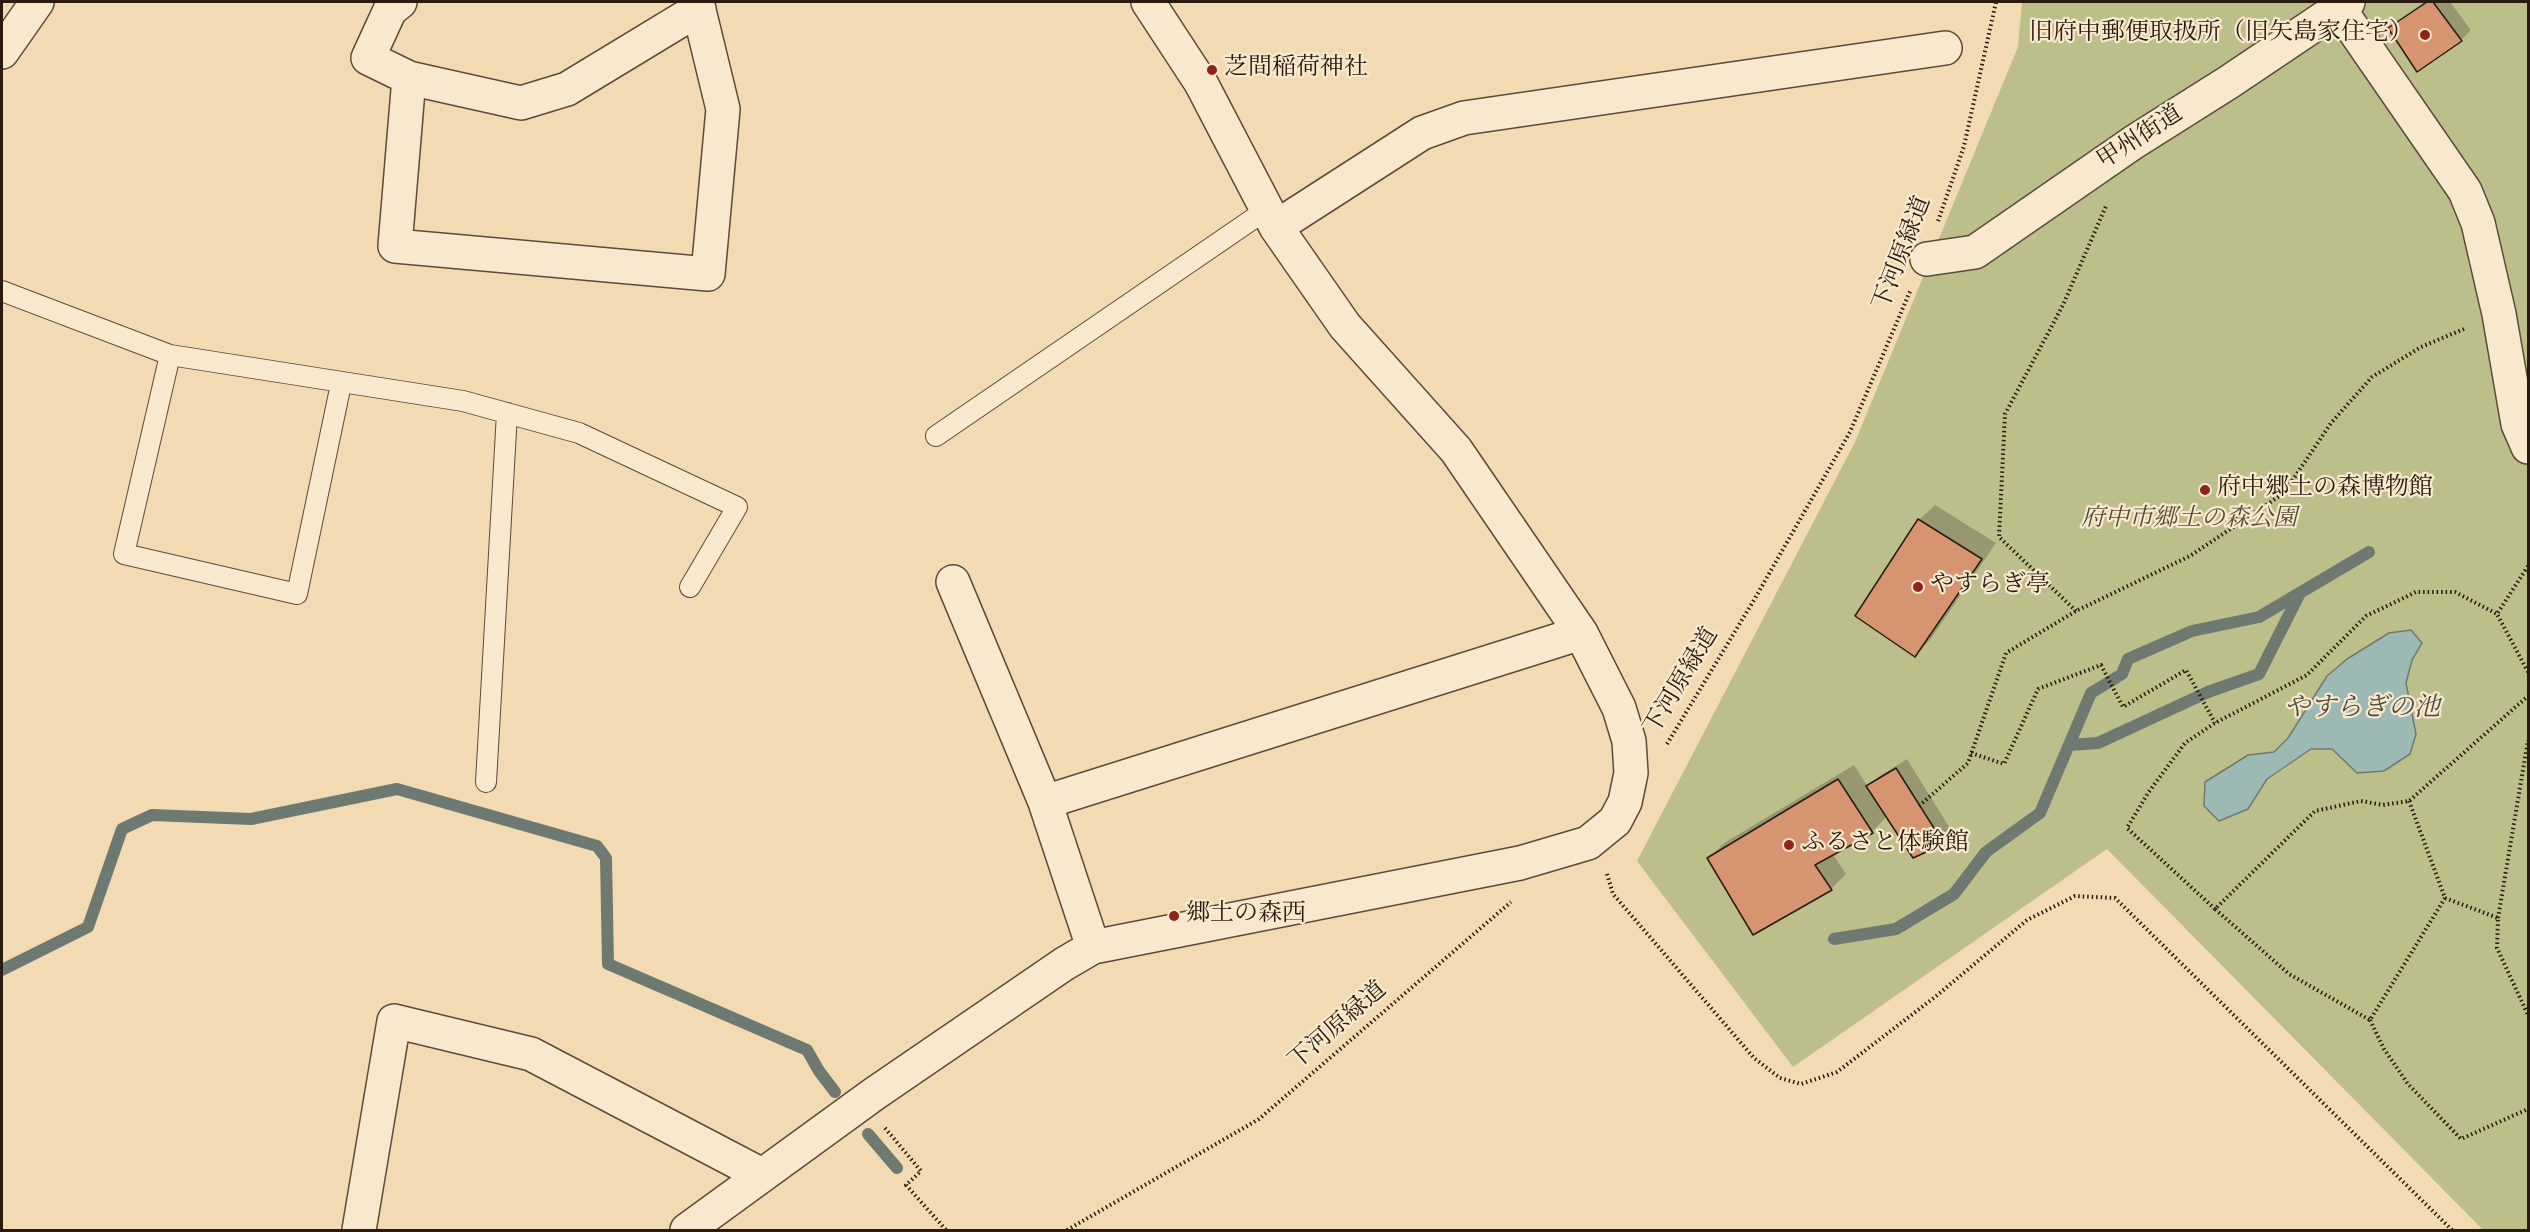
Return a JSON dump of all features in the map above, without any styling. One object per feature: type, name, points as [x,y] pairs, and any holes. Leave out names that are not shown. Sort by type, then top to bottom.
[{"type":"street","points":[[2,52],[37,2]]},
{"type":"street","points":[[400,2],[390,10],[368,58],[409,78],[521,103],[567,89],[698,5],[723,109],[708,274],[395,246],[409,78]]},
{"type":"street","points":[[687,1230],[874,1094],[1064,964],[1093,947],[1520,863],[1588,843],[1615,821],[1625,802],[1631,773],[1629,741],[1619,708],[1581,633],[1456,450],[1345,326],[1271,219],[1201,83],[1148,2]]},
{"type":"street","points":[[2343,4],[2465,191],[2478,223],[2499,314],[2518,424],[2529,447]]},
{"type":"street","name":"甲州街道","points":[[1925,257],[1974,252],[2343,4]]},
{"type":"street","points":[[1271,219],[1422,133],[1464,118],[1945,48]]},
{"type":"street","points":[[953,582],[1044,802],[1093,947]]},
{"type":"street","points":[[1044,802],[1581,633]]},
{"type":"street","points":[[359,1230],[394,1022],[531,1054],[762,1175]]},
{"type":"lane","points":[[936,436],[1271,219]]},
{"type":"lane","points":[[2,291],[170,355],[341,384],[463,401],[579,433],[737,507],[690,587]]},
{"type":"lane","points":[[170,355],[124,554],[297,594],[341,384]]},
{"type":"lane","points":[[486,782],[507,413]]},
{"type":"path","name":"下河原緑道","points":[[1665,746],[1754,600],[1850,432],[1925,257],[1964,146],[1996,2]]},
{"type":"path","points":[[2076,611],[1999,537],[2005,414],[2063,305],[2110,196]]},
{"type":"path","points":[[1919,806],[1968,763],[2006,653],[2076,611],[2190,556],[2284,493],[2331,423],[2372,377],[2421,347],[2499,314]]},
{"type":"path","points":[[2498,614],[2529,566]]},
{"type":"path","points":[[2529,672],[2498,614],[2456,592],[2416,592],[2366,616],[2307,675],[2215,723],[2185,743],[2148,793],[2127,828],[2289,974],[2370,1020],[2384,1049],[2408,1084],[2462,1139],[2529,1109]]},
{"type":"path","points":[[1971,753],[2004,764],[2038,689],[2101,665],[2123,707],[2186,670],[2215,723]]},
{"type":"path","points":[[2215,909],[2315,811],[2361,801],[2383,805],[2409,801],[2529,696]]},
{"type":"path","points":[[2529,740],[2498,918],[2497,948],[2529,1015]]},
{"type":"path","points":[[2409,801],[2445,898],[2498,918]]},
{"type":"path","points":[[1600,871],[1606,868],[1613,894],[1754,1058],[1780,1077],[1801,1084],[1836,1072],[1935,997],[2027,920],[2075,896],[2115,898],[2452,1230]]},
{"type":"path","name":"下河原緑道","points":[[1067,1230],[1258,1119],[1520,894]]},
{"type":"path","points":[[2370,1020],[2445,898]]},
{"type":"path","points":[[877,1118],[921,1171],[906,1185],[946,1230]]},
{"type":"green space","name":"府中市郷土の森公園","points":[[2022,2],[2528,2],[2528,1230],[2483,1230],[2107,849],[1793,1067],[1637,861],[1855,442],[2018,47]]},
{"type":"water","name":"やすらぎの池","points":[[2411,630],[2422,643],[2412,660],[2406,683],[2416,734],[2410,754],[2384,771],[2357,773],[2332,749],[2311,749],[2267,779],[2248,809],[2219,821],[2204,806],[2205,782],[2248,755],[2274,752],[2288,738],[2327,676],[2347,659],[2389,633]]},
{"type":"building","name":"旧府中郵便取扱所（旧矢島家住宅）","points":[[2427,2],[2433,2],[2462,41],[2417,72],[2388,28]]},
{"type":"building","name":"やすらぎ亭","points":[[1918,519],[1982,559],[1915,657],[1855,616]]},
{"type":"building","points":[[1896,768],[1944,844],[1913,858],[1866,786]]},
{"type":"building","name":"ふるさと体験館","points":[[1838,779],[1873,833],[1815,865],[1832,890],[1753,935],[1707,858]]},
{"type":"waterway","points":[[1834,939],[1896,929],[1954,894],[1986,852],[2040,813],[2091,693],[2122,674],[2128,659],[2192,631],[2259,617],[2369,552]]},
{"type":"waterway","points":[[2069,745],[2098,743],[2208,692],[2259,674],[2299,595]]},
{"type":"waterway","points":[[2,970],[88,927],[122,829],[152,815],[251,819],[397,789],[597,846],[606,858],[608,964],[807,1050],[835,1092]]},
{"type":"waterway","points":[[868,1134],[897,1168]]},
{"type":"place","name":"旧府中郵便取扱所（旧矢島家住宅）","points":[[2425,35]]},
{"type":"place","name":"芝間稲荷神社","points":[[1212,70]]},
{"type":"place","name":"府中郷土の森博物館","points":[[2205,490]]},
{"type":"place","name":"やすらぎ亭","points":[[1918,587]]},
{"type":"place","name":"ふるさと体験館","points":[[1789,845]]},
{"type":"place","name":"郷土の森西","points":[[1174,916]]}]
